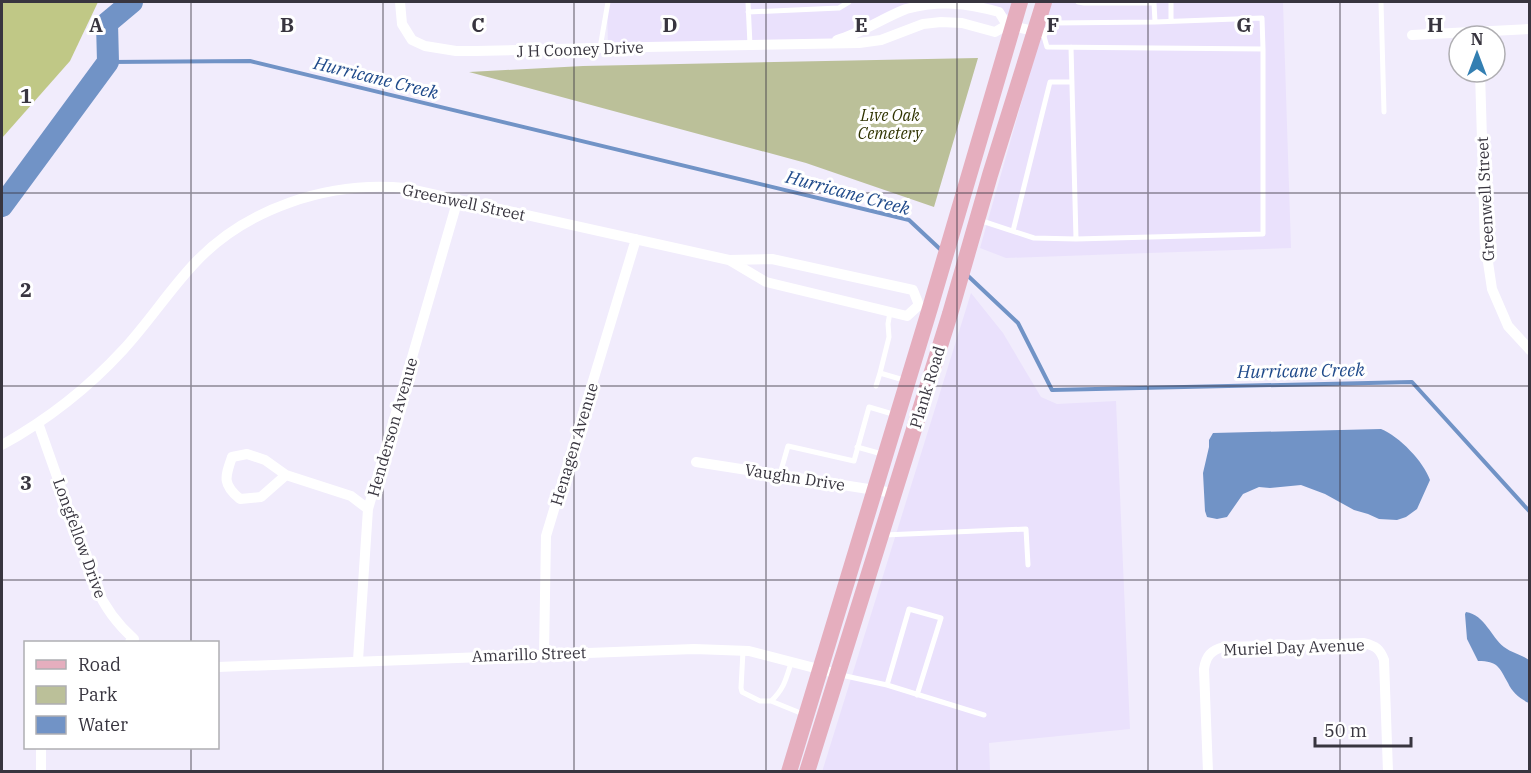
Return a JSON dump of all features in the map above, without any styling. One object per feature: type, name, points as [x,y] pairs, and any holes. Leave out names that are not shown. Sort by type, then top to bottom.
[{"type":"main road","name":"Plank Road","points":[[789,771],[908,381],[925,307],[940,276],[1010,25],[1020,2]]},
{"type":"main road","name":"Plank Road","points":[[807,771],[975,227],[1039,32],[1044,2]]},
{"type":"street","name":"J H Cooney Drive","points":[[400,2],[400,18],[404,30],[412,40],[425,46],[456,51],[859,43],[874,42],[923,24],[962,23],[995,32],[1010,25]]},
{"type":"street","name":"J H Cooney Drive","points":[[828,43],[853,35],[906,9],[936,2],[967,3],[999,12],[1010,25],[1039,32]]},
{"type":"street","points":[[1507,31],[1530,29]]},
{"type":"street","points":[[1412,35],[1447,34]]},
{"type":"street","name":"Greenwell Street","points":[[1480,84],[1485,242],[1492,289],[1508,326],[1530,350]]},
{"type":"street","name":"Greenwell Street","points":[[2,445],[74,397],[117,357],[148,322],[184,275],[225,237],[251,220],[276,208],[334,191],[365,187],[405,188],[729,260],[772,259],[913,290],[925,307],[950,314]]},
{"type":"street","name":"Henderson Avenue","points":[[358,660],[368,509],[458,200]]},
{"type":"street","name":"Henagen Avenue","points":[[544,654],[546,536],[636,239]]},
{"type":"street","name":"Greenwell Street","points":[[729,260],[766,282],[908,316],[925,307]]},
{"type":"street","name":"Longfellow Drive","points":[[38,423],[102,602],[120,627],[135,641]]},
{"type":"street","points":[[286,475],[261,497],[240,499],[230,490],[225,477],[232,457],[247,454],[264,460],[286,475],[351,496],[368,509]]},
{"type":"street","name":"Vaughn Drive","points":[[696,462],[894,493]]},
{"type":"street","name":"Muriel Day Avenue","points":[[1208,771],[1204,669],[1211,652],[1235,647],[1364,643],[1377,647],[1384,660],[1388,771]]},
{"type":"street","name":"Amarillo Street","points":[[219,667],[694,649],[743,651],[838,674]]},
{"type":"street","points":[[41,749],[41,771]]},
{"type":"lane","points":[[600,48],[609,2]]},
{"type":"lane","points":[[748,2],[750,45]]},
{"type":"lane","points":[[748,12],[838,8],[849,2]]},
{"type":"lane","points":[[1078,2],[1154,2],[1155,22]]},
{"type":"lane","points":[[1171,2],[1171,21]]},
{"type":"lane","points":[[1382,2],[1384,112]]},
{"type":"lane","points":[[975,227],[1013,231],[1034,238],[1263,234],[1263,50],[1262,18],[1053,23],[1039,32],[1047,47],[1263,50]]},
{"type":"lane","points":[[1071,47],[1076,239]]},
{"type":"lane","points":[[1013,231],[1050,82],[1072,82]]},
{"type":"lane","points":[[876,386],[889,337],[890,311]]},
{"type":"lane","points":[[880,373],[908,381]]},
{"type":"lane","points":[[780,474],[788,446],[854,461],[869,407],[898,415]]},
{"type":"lane","points":[[857,447],[886,454]]},
{"type":"lane","points":[[880,535],[1026,529],[1028,565]]},
{"type":"lane","points":[[886,685],[909,609],[941,618],[917,695]]},
{"type":"lane","points":[[743,651],[742,692],[760,701],[771,701],[806,715]]},
{"type":"lane","points":[[771,701],[784,687],[791,663]]},
{"type":"lane","points":[[838,674],[886,685],[984,715]]},
{"type":"shaded area","points":[[607,2],[956,2],[917,6],[828,43],[608,48]]},
{"type":"shaded area","points":[[956,2],[1019,2],[1014,16]]},
{"type":"shaded area","points":[[1050,2],[1283,2],[1291,248],[1006,258],[980,248]]},
{"type":"shaded area","points":[[971,293],[1003,333],[1041,397],[1057,404],[1116,401],[1130,729],[989,743],[990,771],[822,772]]},
{"type":"green space","points":[[2,2],[98,2],[70,61],[2,138]]},
{"type":"green space","name":"Live Oak Cemetery","points":[[978,58],[934,207],[806,163],[469,72],[583,66]]},
{"type":"water","points":[[1381,429],[1410,450],[1430,480],[1417,509],[1406,517],[1397,520],[1379,519],[1301,485],[1259,487],[1243,494],[1227,517],[1217,519],[1207,517],[1203,473],[1209,440],[1213,433]]},
{"type":"water","points":[[1466,612],[1478,617],[1504,647],[1529,660],[1529,703],[1514,692],[1497,666],[1490,662],[1478,661],[1467,639]]},
{"type":"waterway","points":[[2,206],[108,62],[107,23],[132,2]]},
{"type":"waterway","name":"Hurricane Creek","points":[[108,62],[250,61],[909,220],[941,250]]},
{"type":"waterway","name":"Hurricane Creek","points":[[966,274],[1018,323],[1052,390],[1412,382],[1530,512]]}]
